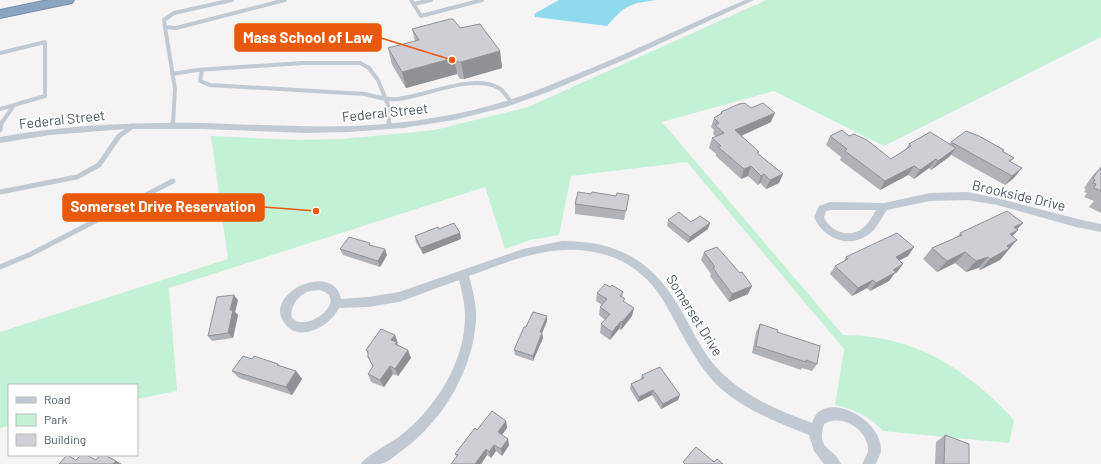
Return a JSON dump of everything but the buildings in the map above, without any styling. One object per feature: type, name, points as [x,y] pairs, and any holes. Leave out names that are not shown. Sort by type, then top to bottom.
[{"type":"highway","points":[[0,14],[67,0]]},
{"type":"street","name":"Federal Street","points":[[0,140],[68,131],[133,126],[174,126],[302,131],[388,126],[442,119],[476,112],[535,94],[601,67],[751,0]]},
{"type":"street","name":"Brookside Drive","points":[[884,207],[864,233],[851,237],[844,237],[829,232],[824,228],[819,217],[822,209],[830,206],[884,207],[930,197],[967,196],[997,201],[1076,223],[1101,228]]},
{"type":"street","name":"Somerset Drive","points":[[336,304],[382,300],[399,296],[526,252],[556,245],[587,245],[616,254],[643,269],[654,280],[664,292],[701,355],[721,380],[758,407],[815,431]]},
{"type":"street","points":[[368,464],[396,447],[413,433],[428,417],[452,384],[460,368],[469,336],[469,303],[463,274]]},
{"type":"street","points":[[312,286],[322,286],[331,289],[336,296],[336,304],[332,313],[325,321],[308,327],[293,324],[286,314],[288,305],[293,296],[312,286]]},
{"type":"street","points":[[834,464],[823,455],[819,449],[815,436],[815,431],[819,421],[827,415],[832,414],[844,414],[857,420],[867,430],[873,441],[874,453],[869,464]]},
{"type":"lane","points":[[174,126],[175,89],[164,20],[174,13],[232,0]]},
{"type":"lane","points":[[165,27],[176,28],[285,0]]},
{"type":"lane","points":[[411,0],[421,16],[482,0]]},
{"type":"lane","points":[[414,4],[431,0]]},
{"type":"lane","points":[[0,53],[45,42],[45,96],[0,109]]},
{"type":"lane","points":[[172,74],[202,70],[303,63],[360,63],[369,68],[378,80],[388,105],[388,126]]},
{"type":"lane","points":[[202,70],[200,81],[210,85],[365,94],[386,99],[429,93],[474,83],[497,87],[511,102]]},
{"type":"lane","points":[[0,130],[1,122],[14,105]]},
{"type":"lane","points":[[0,192],[77,177],[99,165],[119,136],[133,126]]},
{"type":"lane","points":[[0,268],[32,254],[87,224],[173,181]]},
{"type":"green space","points":[[766,0],[1101,0],[1101,37],[884,146],[774,91],[662,122],[843,335],[893,341],[916,348],[938,358],[958,371],[978,385],[1014,420],[1009,443],[883,431],[861,414],[835,405],[844,349],[687,162],[571,176],[559,235],[530,240],[505,249],[485,187],[169,288],[177,391],[138,399],[138,384],[8,384],[8,426],[0,428],[0,332],[228,259],[211,136],[298,140],[343,139],[435,130],[528,107]]},
{"type":"water","points":[[559,0],[656,0],[633,4],[618,14],[607,26],[535,17],[534,14]]},
{"type":"place","name":"Mass School of Law","points":[[452,60]]},
{"type":"place","name":"Somerset Drive Reservation","points":[[316,211]]}]
